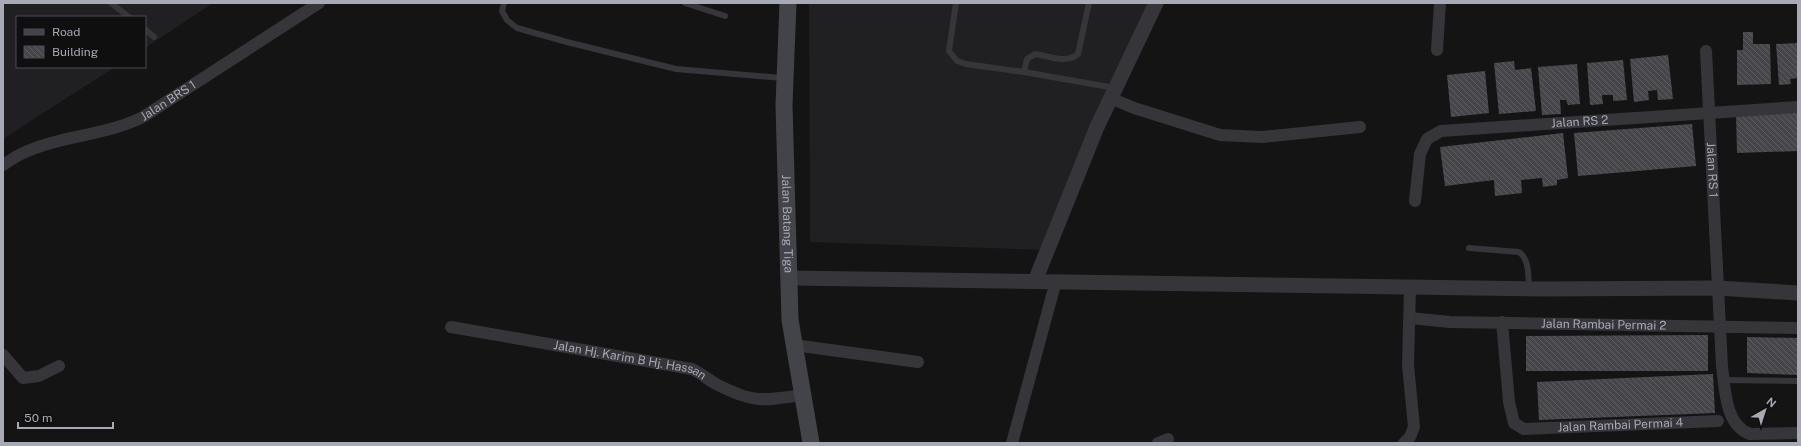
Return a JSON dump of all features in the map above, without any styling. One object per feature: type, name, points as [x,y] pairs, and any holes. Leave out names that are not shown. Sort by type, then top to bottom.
[{"type":"main road","name":"Jalan Batang Tiga","points":[[788,3],[784,105],[790,320],[811,443]]},
{"type":"street","name":"Jalan BRS 1","points":[[3,165],[21,154],[41,147],[127,125],[143,117],[319,3]]},
{"type":"street","points":[[1035,281],[1096,126],[1156,3]]},
{"type":"street","points":[[1437,50],[1440,3]]},
{"type":"street","name":"Jalan RS 1","points":[[1706,51],[1717,288],[1727,404],[1735,423],[1743,432],[1758,439]]},
{"type":"street","points":[[1113,93],[1134,108],[1220,135],[1262,137],[1360,127]]},
{"type":"street","name":"Jalan RS 2","points":[[1415,201],[1420,154],[1427,139],[1441,131],[1798,107]]},
{"type":"street","points":[[790,278],[1056,281],[1410,288],[1717,288],[1798,292]]},
{"type":"street","points":[[1012,443],[1056,281]]},
{"type":"street","points":[[1404,443],[1410,437],[1414,427],[1408,365],[1410,288]]},
{"type":"street","name":"Jalan Rambai Permai 2","points":[[1410,318],[1450,322],[1798,328]]},
{"type":"street","name":"Jalan Rambai Permai 4","points":[[1502,322],[1509,402],[1514,423],[1524,430],[1718,421]]},
{"type":"street","name":"Jalan Hj. Karim B Hj. Hassan","points":[[451,327],[692,369],[700,372],[708,380],[739,396],[754,400],[770,400],[802,395]]},
{"type":"street","points":[[794,345],[918,362]]},
{"type":"street","points":[[3,355],[23,378],[39,376],[58,366]]},
{"type":"street","points":[[1758,439],[1798,433]]},
{"type":"lane","points":[[111,3],[128,16]]},
{"type":"lane","points":[[504,3],[502,11],[507,20],[517,28],[567,42],[676,69],[785,78]]},
{"type":"lane","points":[[685,3],[725,16]]},
{"type":"lane","points":[[956,3],[949,51],[957,61],[966,64],[1024,72],[1113,93]]},
{"type":"lane","points":[[1024,72],[1027,60],[1035,54],[1067,59],[1073,58],[1078,54],[1089,3]]},
{"type":"lane","points":[[146,30],[154,37]]},
{"type":"lane","points":[[1469,248],[1519,252],[1524,256],[1527,263],[1528,289]]},
{"type":"lane","points":[[1724,380],[1798,381]]},
{"type":"shaded area","points":[[3,3],[213,3],[146,47],[146,16],[16,16],[16,68],[113,68],[3,139]]},
{"type":"shaded area","points":[[809,3],[1155,3],[1048,250],[810,242]]},
{"type":"building","points":[[1743,32],[1753,32],[1753,44],[1770,44],[1771,84],[1737,85],[1737,50],[1743,50]]},
{"type":"building","points":[[1798,43],[1798,78],[1790,79],[1791,84],[1779,85],[1776,44]]},
{"type":"building","points":[[1668,55],[1673,99],[1658,100],[1657,90],[1648,91],[1649,100],[1634,102],[1630,59]]},
{"type":"building","points":[[1623,60],[1627,100],[1613,101],[1613,95],[1602,95],[1603,104],[1590,105],[1587,63]]},
{"type":"building","points":[[1514,61],[1515,70],[1531,68],[1536,111],[1499,114],[1494,63]]},
{"type":"building","points":[[1577,64],[1580,104],[1568,105],[1566,100],[1560,100],[1561,114],[1542,115],[1538,67]]},
{"type":"building","points":[[1485,71],[1489,113],[1451,117],[1447,75]]},
{"type":"building","points":[[1798,112],[1798,151],[1737,153],[1736,114]]},
{"type":"building","points":[[1692,124],[1696,166],[1578,176],[1574,133]]},
{"type":"building","points":[[1563,133],[1568,178],[1557,180],[1557,185],[1543,187],[1542,178],[1521,180],[1522,193],[1495,196],[1494,180],[1445,186],[1440,147]]},
{"type":"building","points":[[1708,335],[1708,371],[1526,371],[1526,336]]},
{"type":"building","points":[[1747,337],[1798,338],[1798,375],[1747,373]]},
{"type":"building","points":[[1713,374],[1715,413],[1539,420],[1537,382]]}]
